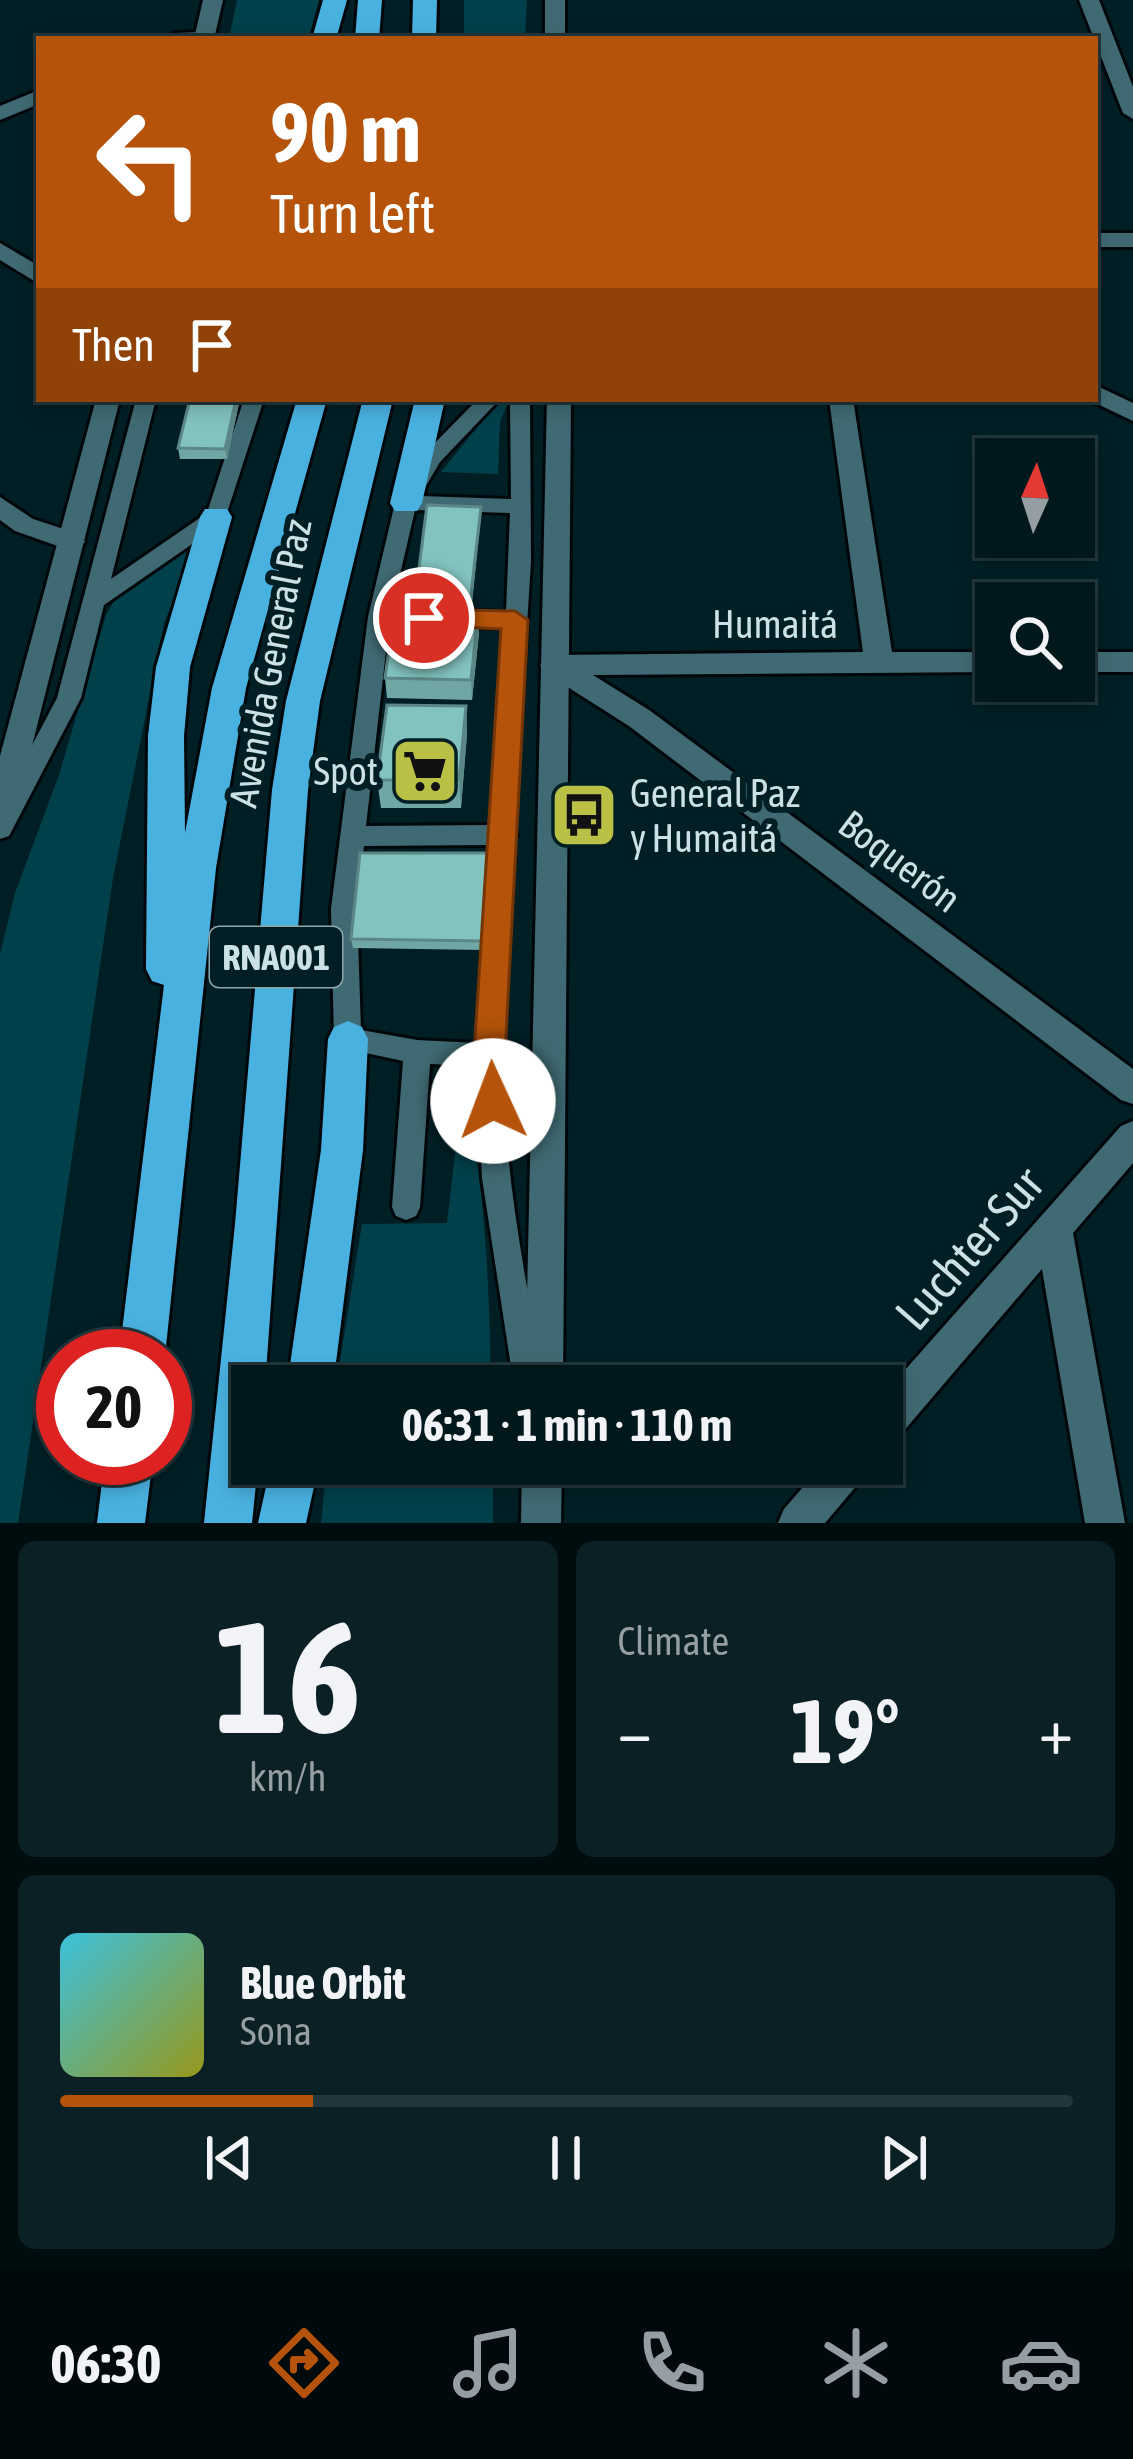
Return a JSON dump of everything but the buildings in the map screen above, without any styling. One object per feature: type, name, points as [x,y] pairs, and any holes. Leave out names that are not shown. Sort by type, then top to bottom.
[{"type":"highway","points":[[325,36],[335,0]]},
{"type":"highway","points":[[367,36],[370,0]]},
{"type":"highway","points":[[424,36],[425,0]]},
{"type":"highway","name":"Avenida General Paz","points":[[145,1329],[196,868],[229,688],[311,402]]},
{"type":"highway","name":"Avenida General Paz","points":[[229,1523],[290,790],[303,700],[377,402]]},
{"type":"highway","points":[[406,503],[429,402]]},
{"type":"highway","points":[[166,1154],[166,736],[183,620],[216,517]]},
{"type":"highway","points":[[313,1365],[342,1150],[349,1039]]},
{"type":"highway","points":[[121,1523],[126,1485]]},
{"type":"highway","points":[[282,1523],[290,1485]]},
{"type":"street","points":[[206,36],[213,0]]},
{"type":"street","points":[[555,0],[555,36]]},
{"type":"street","points":[[1089,0],[1133,113]]},
{"type":"street","points":[[0,114],[36,97]]},
{"type":"street","points":[[1098,241],[1133,240]]},
{"type":"street","points":[[0,250],[36,275]]},
{"type":"street","points":[[1098,395],[1133,413]]},
{"type":"street","points":[[0,813],[107,402]]},
{"type":"street","points":[[544,1365],[560,402]]},
{"type":"street","points":[[841,402],[879,662]]},
{"type":"street","points":[[0,506],[24,525],[72,542]]},
{"type":"street","name":"Humaitá","points":[[554,664],[975,662]]},
{"type":"street","points":[[1095,662],[1133,662]]},
{"type":"street","name":"Boquerón","points":[[554,664],[639,718],[1133,1089]]},
{"type":"street","name":"Luchter Sur","points":[[903,1402],[1133,1137]]},
{"type":"street","points":[[1054,1229],[1105,1523]]},
{"type":"street","points":[[542,1485],[542,1523]]},
{"type":"street","points":[[798,1523],[831,1485]]},
{"type":"lane","points":[[0,829],[69,698],[145,402]]},
{"type":"lane","points":[[96,600],[216,517],[253,402]]},
{"type":"lane","points":[[487,402],[432,458],[406,503],[379,617],[344,909],[349,1039],[417,1052],[490,1054]]},
{"type":"lane","points":[[520,402],[515,620],[490,1054],[505,1239],[526,1365]]},
{"type":"lane","points":[[406,503],[518,506]]},
{"type":"lane","points":[[379,617],[515,620]]},
{"type":"lane","points":[[352,836],[505,835]]},
{"type":"lane","points":[[406,1207],[417,1052]]},
{"type":"shaded area","points":[[237,0],[319,0],[309,36],[230,36]]},
{"type":"shaded area","points":[[464,0],[527,0],[525,36],[464,36]]},
{"type":"shaded area","points":[[498,402],[508,402],[500,422],[498,474],[441,472]]},
{"type":"shaded area","points":[[189,548],[192,556],[164,623],[113,878],[47,1329],[36,1329],[36,1401],[18,1523],[0,1523],[0,954],[15,893],[59,775],[106,615],[118,594]]},
{"type":"shaded area","points":[[463,1084],[481,1197],[490,1365],[339,1365],[362,1224],[447,1223]]},
{"type":"shaded area","points":[[325,1485],[493,1485],[493,1523],[321,1523]]},
{"type":"place","name":"Spot","points":[[425,771]]},
{"type":"place","name":"General Paz y Humaitá","points":[[584,815]]},
{"type":"route","points":[[424,618],[515,620],[490,1054],[493,1101]]}]
